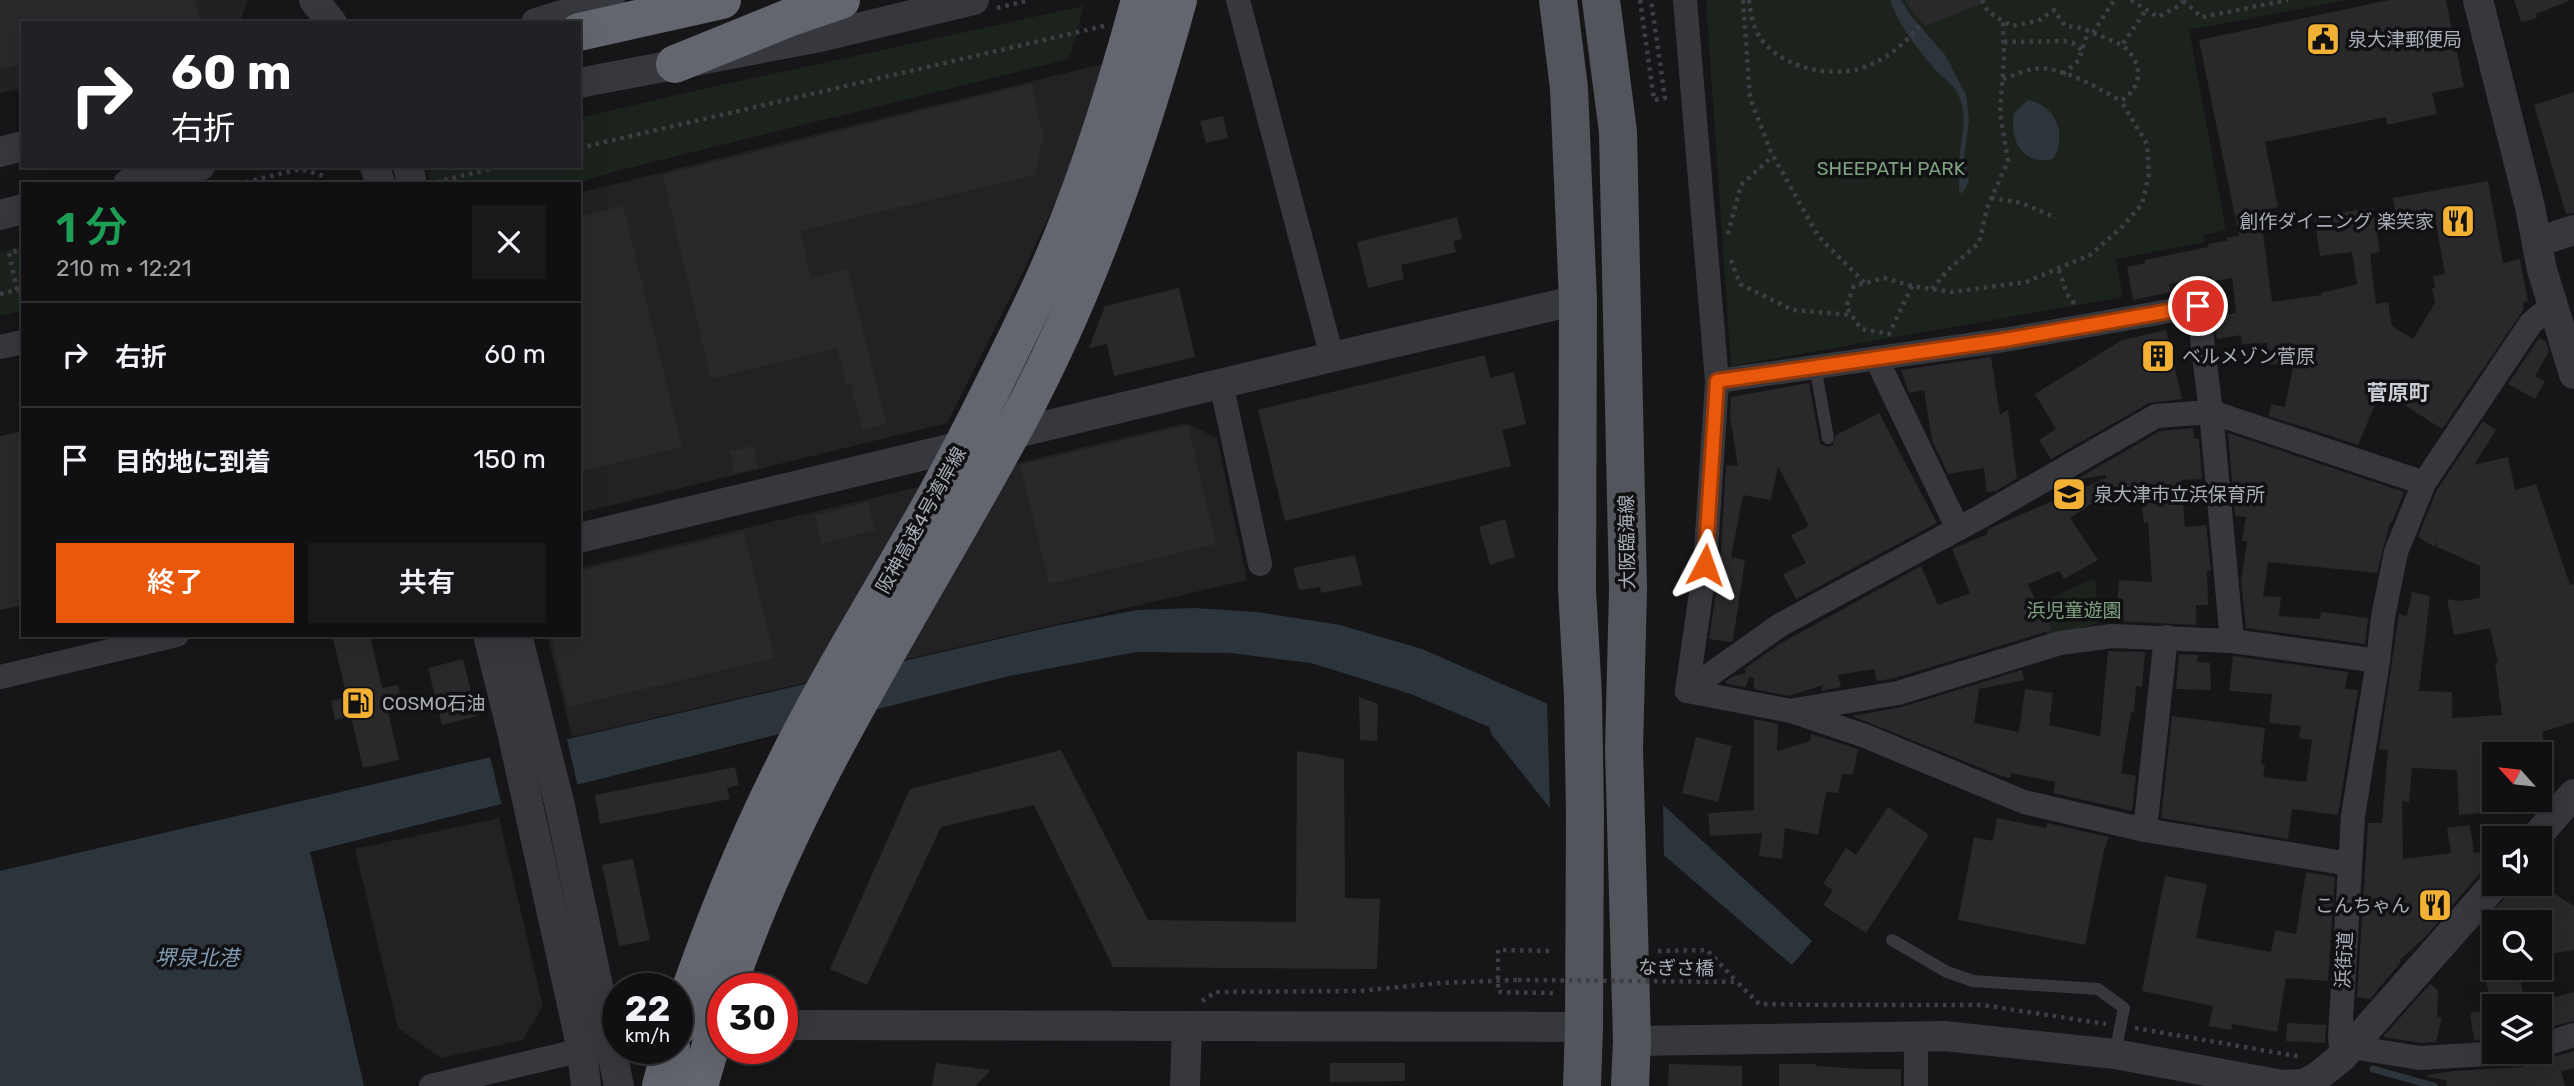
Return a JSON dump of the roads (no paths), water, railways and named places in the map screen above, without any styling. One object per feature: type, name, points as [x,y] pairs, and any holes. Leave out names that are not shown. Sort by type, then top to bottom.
[{"type":"highway","points":[[581,32],[722,0]]},
{"type":"highway","points":[[674,64],[841,0]]},
{"type":"highway","name":"阪神高速4号湾岸線","points":[[733,973],[775,867],[816,782],[1021,416],[1064,327],[1114,208],[1148,109],[1178,0]]},
{"type":"highway","name":"阪神高速4号湾岸線","points":[[693,982],[742,854],[783,768],[934,499],[1032,308],[1075,207],[1114,97],[1127,12]]},
{"type":"highway","points":[[699,1086],[707,1058]]},
{"type":"highway","points":[[661,1086],[667,1064]]},
{"type":"main road","points":[[1558,0],[1569,88],[1578,300],[1577,589],[1583,697],[1585,814],[1582,1086]]},
{"type":"main road","name":"大阪臨海線","points":[[1601,0],[1618,132],[1628,590],[1624,748],[1632,1041],[1630,1086]]},
{"type":"street","points":[[314,0],[330,21]]},
{"type":"street","points":[[542,21],[610,0]]},
{"type":"street","points":[[581,83],[820,37],[974,0]]},
{"type":"street","points":[[1238,0],[1332,357]]},
{"type":"street","points":[[1685,0],[1717,381],[1705,565],[1687,691]]},
{"type":"street","points":[[2477,0],[2542,270],[2574,374]]},
{"type":"street","points":[[0,152],[21,147]]},
{"type":"street","points":[[136,182],[192,168]]},
{"type":"street","points":[[0,215],[21,210]]},
{"type":"street","points":[[2537,242],[2574,230]]},
{"type":"street","points":[[581,538],[1578,300]]},
{"type":"street","name":"浜街道","points":[[2346,1052],[2340,1037],[2353,816],[2383,617],[2396,552],[2424,483],[2531,323],[2553,305]]},
{"type":"street","points":[[1717,381],[2004,340],[2198,306],[2211,412],[2232,641]]},
{"type":"street","points":[[0,347],[21,342]]},
{"type":"street","points":[[1876,358],[1958,529]]},
{"type":"street","points":[[1221,383],[1260,564]]},
{"type":"street","points":[[1687,691],[1780,625],[1958,529],[2156,416],[2211,412],[2424,483]]},
{"type":"street","points":[[1791,711],[1898,693],[2060,643],[2112,636],[2166,636],[2232,641],[2378,661]]},
{"type":"street","points":[[2145,830],[2166,636]]},
{"type":"street","points":[[0,677],[169,637]]},
{"type":"street","points":[[489,637],[560,806],[602,988]]},
{"type":"street","points":[[517,637],[527,732],[529,813],[582,1050],[586,1086]]},
{"type":"street","points":[[1687,691],[1791,711],[1865,736],[2024,802],[2145,830],[2349,864]]},
{"type":"street","points":[[2546,826],[2574,794]]},
{"type":"street","points":[[1632,1041],[1944,1036],[2115,1054],[2282,1086],[2321,1082],[2484,896]]},
{"type":"street","points":[[798,1025],[1584,1027]]},
{"type":"street","points":[[1185,1086],[1187,1026]]},
{"type":"street","points":[[2552,1042],[2574,1035]]},
{"type":"street","points":[[1916,1037],[1916,1086]]},
{"type":"street","points":[[431,1086],[602,1046]]},
{"type":"street","points":[[2346,1052],[2420,1058],[2482,1054]]},
{"type":"street","points":[[617,1064],[620,1086]]},
{"type":"lane","points":[[1815,366],[1828,438]]},
{"type":"lane","points":[[1892,940],[1947,972],[1973,981],[2098,989],[2124,1008],[2115,1054]]},
{"type":"water","points":[[1890,0],[1901,0],[1911,16],[1945,55],[1966,95],[1969,120],[1964,155],[1969,182],[1962,194],[1959,190],[1959,162],[1964,119],[1960,99],[1952,85],[1914,44]]},
{"type":"water","points":[[2028,100],[2046,108],[2057,122],[2059,140],[2053,159],[2033,159],[2020,149],[2016,141],[2014,113]]},
{"type":"water","name":"堺泉北港","points":[[1194,608],[1257,612],[1340,625],[1422,649],[1557,708],[1812,941],[1792,965],[1610,809],[1549,807],[1492,735],[1489,727],[1411,694],[1311,663],[1231,653],[1136,652],[1009,676],[310,852],[364,1086],[0,1086],[0,871],[1055,626],[1137,610]]},
{"type":"waterway","points":[[2373,1069],[2434,1086]]},
{"type":"place","name":"泉大津郵便局","points":[[2323,39]]},
{"type":"place","name":"創作ダイニング 楽笑家","points":[[2458,221]]},
{"type":"place","name":"ベルメゾン菅原","points":[[2158,356]]},
{"type":"place","name":"泉大津市立浜保育所","points":[[2069,494]]},
{"type":"place","name":"COSMO石油","points":[[358,703]]},
{"type":"place","name":"こんちゃん","points":[[2435,905]]},
{"type":"district","name":"菅原町","points":[[2398,392]]},
{"type":"park label","name":"SHEEPATH PARK","points":[[1891,168]]},
{"type":"park label","name":"浜児童遊園","points":[[2074,610]]}]
